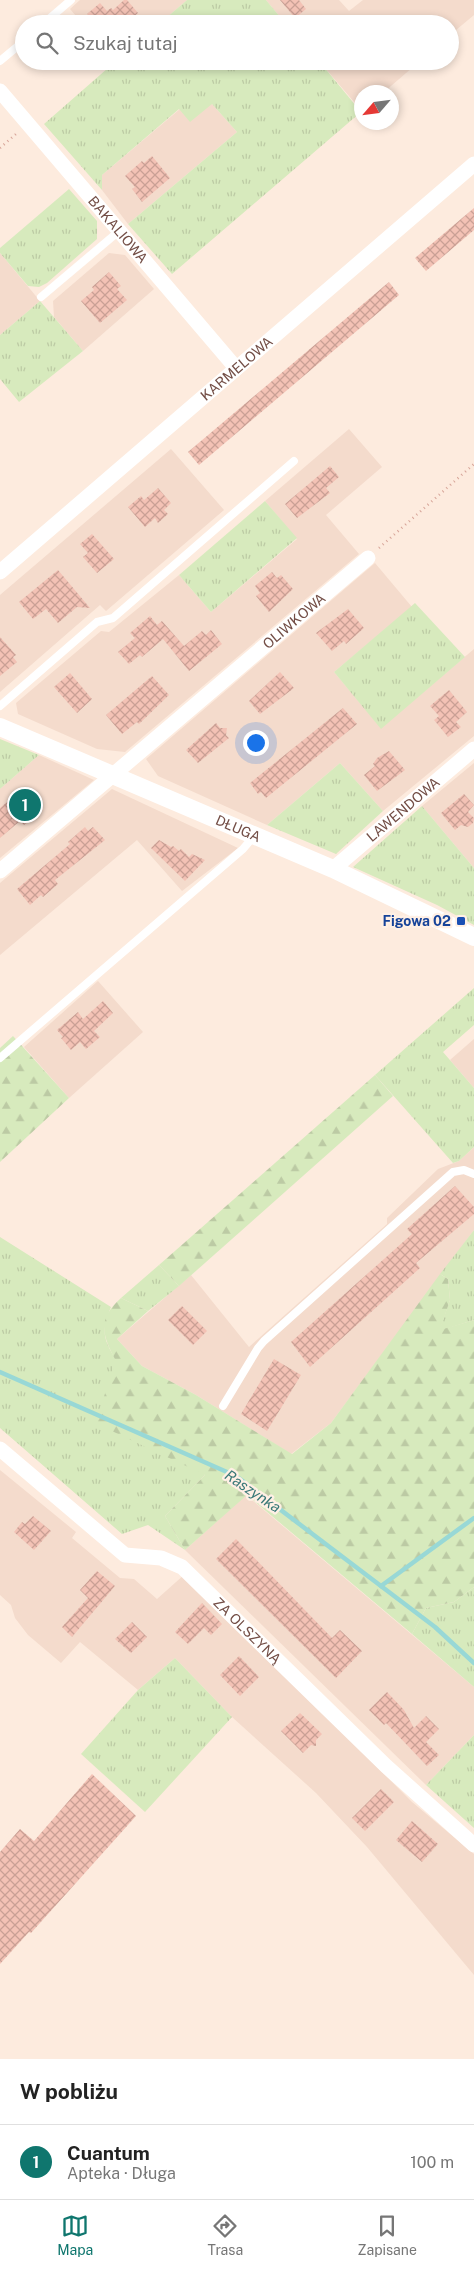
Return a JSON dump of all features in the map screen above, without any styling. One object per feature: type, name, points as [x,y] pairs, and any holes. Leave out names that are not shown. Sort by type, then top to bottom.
[{"type":"street","name":"BAKALIOWA","points":[[0,91],[118,232],[236,368]]},
{"type":"street","name":"KARMELOWA","points":[[0,572],[474,164]]},
{"type":"street","name":"OLIWKOWA","points":[[0,871],[368,558]]},
{"type":"street","name":"DŁUGA","points":[[0,727],[333,869],[474,937]]},
{"type":"street","name":"LAWENDOWA","points":[[333,869],[474,749]]},
{"type":"street","name":"ZA OLSZYNĄ","points":[[0,1449],[125,1555],[161,1558],[182,1567],[386,1766],[474,1845]]},
{"type":"lane","points":[[54,15],[71,0]]},
{"type":"lane","points":[[0,61],[15,48]]},
{"type":"lane","points":[[41,297],[118,232]]},
{"type":"lane","points":[[0,706],[97,622],[113,618],[294,461]]},
{"type":"lane","points":[[0,1058],[243,849],[253,836]]},
{"type":"lane","points":[[223,1406],[264,1341],[453,1172],[464,1170],[474,1174]]},
{"type":"path","points":[[0,148],[27,124]]},
{"type":"path","points":[[368,558],[474,464]]},
{"type":"shaded area","points":[[80,0],[187,0],[170,15],[75,15],[70,9]]},
{"type":"shaded area","points":[[266,0],[339,0],[349,11],[363,0],[474,0],[474,15],[459,28],[459,15],[278,15]]},
{"type":"shaded area","points":[[327,70],[410,70],[392,85],[354,85],[354,102]]},
{"type":"shaded area","points":[[212,104],[237,132],[128,224],[102,190],[102,175],[180,109]]},
{"type":"shaded area","points":[[0,253],[40,301],[0,335]]},
{"type":"shaded area","points":[[109,253],[125,255],[154,289],[83,351],[54,317],[53,301]]},
{"type":"shaded area","points":[[349,429],[382,467],[326,515],[359,554],[125,752],[97,749],[18,714],[16,703],[101,631],[109,632],[179,575],[211,612],[297,539],[265,501]]},
{"type":"shaded area","points":[[171,449],[224,510],[106,611],[100,605],[0,692],[0,595]]},
{"type":"shaded area","points":[[375,563],[412,607],[334,672],[381,728],[474,649],[474,736],[383,811],[340,763],[267,825],[158,776],[146,759]]},
{"type":"shaded area","points":[[39,755],[94,780],[0,858],[0,789]]},
{"type":"shaded area","points":[[474,763],[474,868],[422,806]]},
{"type":"shaded area","points":[[112,789],[238,848],[182,891],[137,840],[0,955],[0,883]]},
{"type":"shaded area","points":[[98,981],[143,1032],[69,1098],[24,1047]]},
{"type":"shaded area","points":[[474,1039],[474,1088],[450,1060]]},
{"type":"shaded area","points":[[474,1147],[474,1230],[331,1423],[291,1454],[196,1395],[142,1366],[117,1339],[191,1275],[249,1347],[387,1224],[387,1218],[438,1169],[459,1161]]},
{"type":"shaded area","points":[[0,1470],[76,1532],[72,1538],[120,1578],[134,1579],[157,1599],[185,1574],[412,1802],[474,1854],[474,1975],[367,1847],[316,1793],[232,1717],[175,1658],[138,1690],[80,1642],[61,1663],[28,1635],[15,1618],[11,1605],[0,1595]]},
{"type":"shaded area","points":[[246,1495],[474,1687],[474,1735],[426,1785],[185,1550]]},
{"type":"green space","points":[[187,0],[266,0],[278,15],[170,15]]},
{"type":"green space","points":[[106,70],[326,70],[354,104],[354,118],[172,274],[128,224],[237,132],[212,104],[190,122],[179,109],[102,175],[102,190],[44,124]]},
{"type":"green space","points":[[69,189],[97,221],[97,239],[47,283],[39,287],[28,286],[0,253],[0,248]]},
{"type":"green space","points":[[40,301],[83,351],[19,402],[0,379],[0,335]]},
{"type":"green space","points":[[265,501],[297,538],[211,612],[179,575]]},
{"type":"green space","points":[[415,603],[465,657],[381,729],[334,672]]},
{"type":"green space","points":[[0,739],[39,755],[0,789]]},
{"type":"green space","points":[[340,763],[383,811],[336,854],[267,825]]},
{"type":"green space","points":[[422,806],[474,868],[474,925],[437,905],[353,867]]},
{"type":"green space","points":[[474,988],[474,1025],[443,1052],[474,1088],[474,1147],[459,1161],[453,1163],[375,1075]]},
{"type":"green space","points":[[13,1036],[69,1098],[0,1162],[0,1048]]},
{"type":"green space","points":[[375,1075],[393,1096],[179,1286],[159,1265]]},
{"type":"green space","points":[[474,1230],[474,1320],[439,1331],[450,1300],[448,1279],[440,1274]]},
{"type":"green space","points":[[0,1237],[111,1307],[106,1322],[105,1335],[112,1353],[205,1475],[165,1516],[185,1550],[148,1525],[122,1534],[0,1428]]},
{"type":"green space","points":[[159,1265],[179,1286],[148,1311],[121,1298]]},
{"type":"green space","points":[[440,1274],[448,1279],[450,1300],[440,1330],[474,1320],[474,1587],[454,1602],[426,1608],[412,1634],[247,1495],[185,1550],[165,1516],[205,1475],[95,1423],[116,1361],[107,1343],[104,1328],[105,1320],[113,1306],[121,1298],[148,1311],[117,1339],[142,1366],[196,1395],[292,1454],[331,1423]]},
{"type":"green space","points":[[474,1587],[474,1687],[412,1634],[426,1608],[454,1602]]},
{"type":"green space","points":[[175,1658],[232,1717],[145,1812],[81,1754],[138,1690]]},
{"type":"green space","points":[[474,1735],[474,1828],[426,1785]]},
{"type":"building","points":[[124,0],[127,0],[138,13],[136,15],[87,14],[100,3],[107,11],[111,8],[113,10]]},
{"type":"building","points":[[280,0],[299,0],[306,9],[299,15],[292,15]]},
{"type":"building","points":[[152,156],[170,178],[142,202],[132,189],[135,187],[125,176],[142,161],[144,163]]},
{"type":"building","points":[[474,208],[474,230],[426,271],[415,258]]},
{"type":"building","points":[[109,272],[121,286],[117,289],[127,300],[100,323],[81,301],[94,290],[92,287]]},
{"type":"building","points":[[389,282],[399,295],[199,465],[188,452]]},
{"type":"building","points":[[330,466],[339,477],[326,488],[330,493],[297,518],[285,504]]},
{"type":"building","points":[[158,488],[171,503],[164,510],[168,514],[158,523],[155,518],[145,527],[128,507],[141,496],[144,500]]},
{"type":"building","points":[[92,534],[114,559],[97,573],[83,557],[88,553],[80,544]]},
{"type":"building","points":[[58,570],[90,608],[77,607],[58,623],[46,609],[33,619],[19,602]]},
{"type":"building","points":[[272,572],[277,578],[281,575],[293,589],[269,612],[256,596],[260,593],[255,586]]},
{"type":"building","points":[[348,609],[364,628],[346,644],[344,641],[332,651],[316,633]]},
{"type":"building","points":[[150,616],[157,625],[162,621],[184,646],[202,631],[206,635],[211,630],[222,644],[189,671],[163,639],[142,657],[140,655],[129,664],[118,652],[135,638],[130,633]]},
{"type":"building","points":[[0,637],[16,655],[13,657],[17,662],[0,676]]},
{"type":"building","points":[[280,672],[294,688],[260,714],[249,701]]},
{"type":"building","points":[[70,673],[92,699],[77,713],[54,687]]},
{"type":"building","points":[[152,676],[169,695],[139,724],[137,722],[122,734],[106,715]]},
{"type":"building","points":[[449,690],[467,712],[456,722],[461,727],[448,737],[434,720],[439,716],[430,706]]},
{"type":"building","points":[[343,708],[357,724],[266,798],[261,792],[258,794],[250,783]]},
{"type":"building","points":[[216,723],[220,728],[227,728],[226,735],[229,738],[198,763],[186,750]]},
{"type":"building","points":[[389,751],[405,770],[377,791],[364,775],[375,766],[373,764],[377,758]]},
{"type":"building","points":[[20,791],[24,795],[36,797],[35,803],[41,811],[24,825],[20,821],[0,838],[0,808]]},
{"type":"building","points":[[464,794],[474,805],[468,812],[474,818],[473,823],[468,827],[461,825],[455,830],[441,813]]},
{"type":"building","points":[[85,827],[88,831],[93,827],[105,840],[55,880],[58,884],[30,905],[17,889],[70,844],[68,842]]},
{"type":"building","points":[[159,840],[179,851],[181,849],[189,857],[192,854],[205,860],[185,881],[151,848]]},
{"type":"building","points":[[103,1001],[113,1013],[94,1031],[100,1037],[86,1049],[80,1042],[71,1050],[57,1030],[78,1012],[83,1019]]},
{"type":"building","points":[[455,1186],[474,1207],[474,1214],[416,1263],[420,1268],[310,1367],[291,1342],[412,1234],[407,1229]]},
{"type":"building","points":[[182,1306],[207,1331],[193,1345],[168,1320]]},
{"type":"building","points":[[274,1359],[301,1375],[267,1431],[241,1414]]},
{"type":"building","points":[[33,1516],[51,1531],[34,1550],[14,1532],[22,1522],[25,1524]]},
{"type":"building","points":[[236,1539],[332,1638],[340,1630],[362,1651],[336,1678],[216,1559]]},
{"type":"building","points":[[97,1571],[115,1586],[72,1637],[62,1627],[88,1598],[80,1590]]},
{"type":"building","points":[[202,1603],[222,1624],[211,1635],[204,1628],[188,1644],[175,1632]]},
{"type":"building","points":[[132,1622],[147,1637],[131,1653],[115,1639]]},
{"type":"building","points":[[239,1656],[259,1677],[240,1696],[220,1675]]},
{"type":"building","points":[[387,1692],[404,1710],[414,1728],[426,1716],[439,1729],[426,1742],[439,1755],[427,1766],[386,1723],[384,1725],[369,1710]]},
{"type":"building","points":[[300,1713],[322,1734],[316,1740],[316,1746],[311,1745],[303,1753],[281,1731]]},
{"type":"building","points":[[92,1774],[136,1816],[31,1933],[29,1932],[0,1964],[0,1852],[20,1829],[34,1841]]},
{"type":"building","points":[[381,1789],[394,1802],[365,1831],[352,1818]]},
{"type":"building","points":[[412,1821],[438,1844],[422,1862],[396,1840]]},
{"type":"waterway","name":"Raszynka","points":[[0,1372],[236,1476],[435,1627],[474,1663]]},
{"type":"waterway","points":[[381,1586],[474,1518]]},
{"type":"place","name":"Cuantum","points":[[25,805]]},
{"type":"place","name":"Figowa 02","points":[[461,921]]}]
